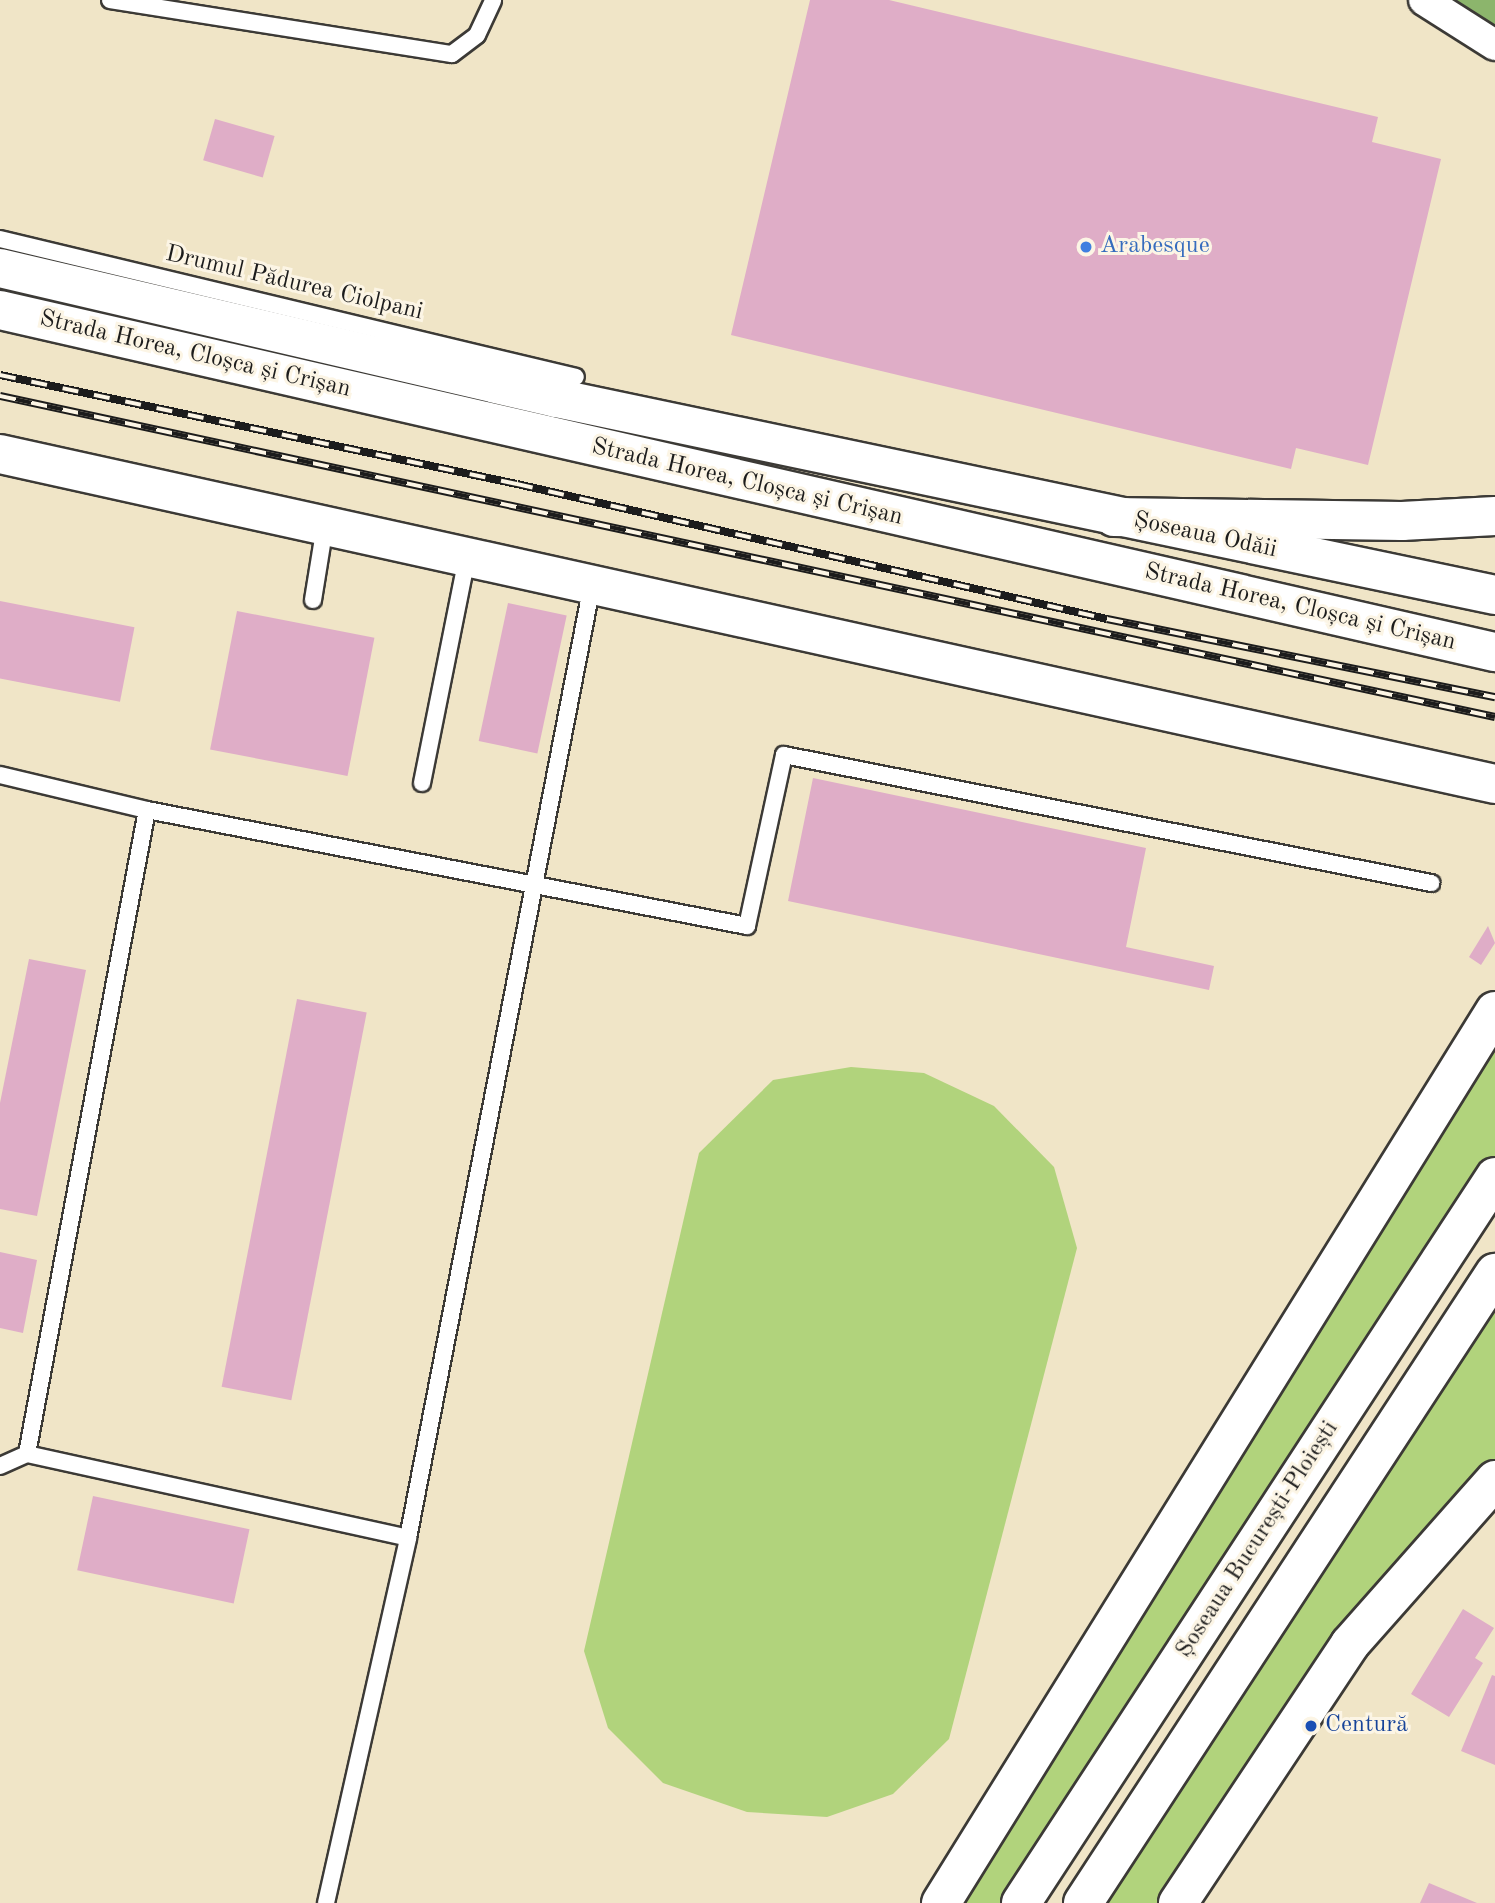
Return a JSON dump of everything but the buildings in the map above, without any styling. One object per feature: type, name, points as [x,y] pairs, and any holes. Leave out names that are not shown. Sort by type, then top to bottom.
[{"type":"main road","name":"Strada Horea, Cloșca și Crișan","points":[[0,268],[566,388],[916,476]]},
{"type":"main road","name":"Strada Horea, Cloșca și Crișan","points":[[0,310],[544,437],[1495,652]]},
{"type":"main road","points":[[0,454],[326,523],[1495,784]]},
{"type":"main road","name":"Șoseaua Odăii","points":[[916,476],[1495,595]]},
{"type":"main road","points":[[1114,517],[1402,521],[1495,516]]},
{"type":"main road","points":[[942,1903],[1495,1011]]},
{"type":"main road","name":"Șoseaua București-Ploiești","points":[[1021,1903],[1495,1177]]},
{"type":"main road","points":[[1083,1903],[1495,1273]]},
{"type":"main road","points":[[1178,1903],[1350,1644],[1495,1480]]},
{"type":"street","points":[[1424,0],[1495,45]]},
{"type":"lane","points":[[110,0],[452,54],[477,35],[493,0]]},
{"type":"lane","name":"Drumul Pădurea Ciolpani","points":[[0,239],[566,388]]},
{"type":"lane","points":[[313,600],[326,523]]},
{"type":"lane","points":[[422,783],[467,555]]},
{"type":"lane","points":[[326,1903],[408,1538],[536,887],[592,583]]},
{"type":"lane","points":[[0,775],[148,810],[747,926],[784,755],[1432,883]]},
{"type":"lane","points":[[27,1454],[148,810]]},
{"type":"lane","points":[[0,1466],[27,1454],[408,1538]]},
{"type":"green space","points":[[1424,0],[1495,0],[1495,45]]},
{"type":"green space","points":[[1495,1012],[1495,1170],[1018,1903],[942,1903]]},
{"type":"green space","points":[[851,1067],[924,1073],[994,1106],[1054,1167],[1077,1248],[949,1739],[893,1794],[827,1817],[747,1812],[663,1783],[608,1728],[584,1651],[699,1153],[773,1080]]},
{"type":"green space","points":[[1495,1273],[1495,1480],[1178,1903],[1083,1903]]},
{"type":"railway","points":[[0,375],[517,484],[1107,619],[1495,697]]},
{"type":"railway","points":[[0,396],[1495,717]]},
{"type":"place","name":"Arabesque","points":[[1086,247]]},
{"type":"place","name":"Centură","points":[[1311,1726]]}]
